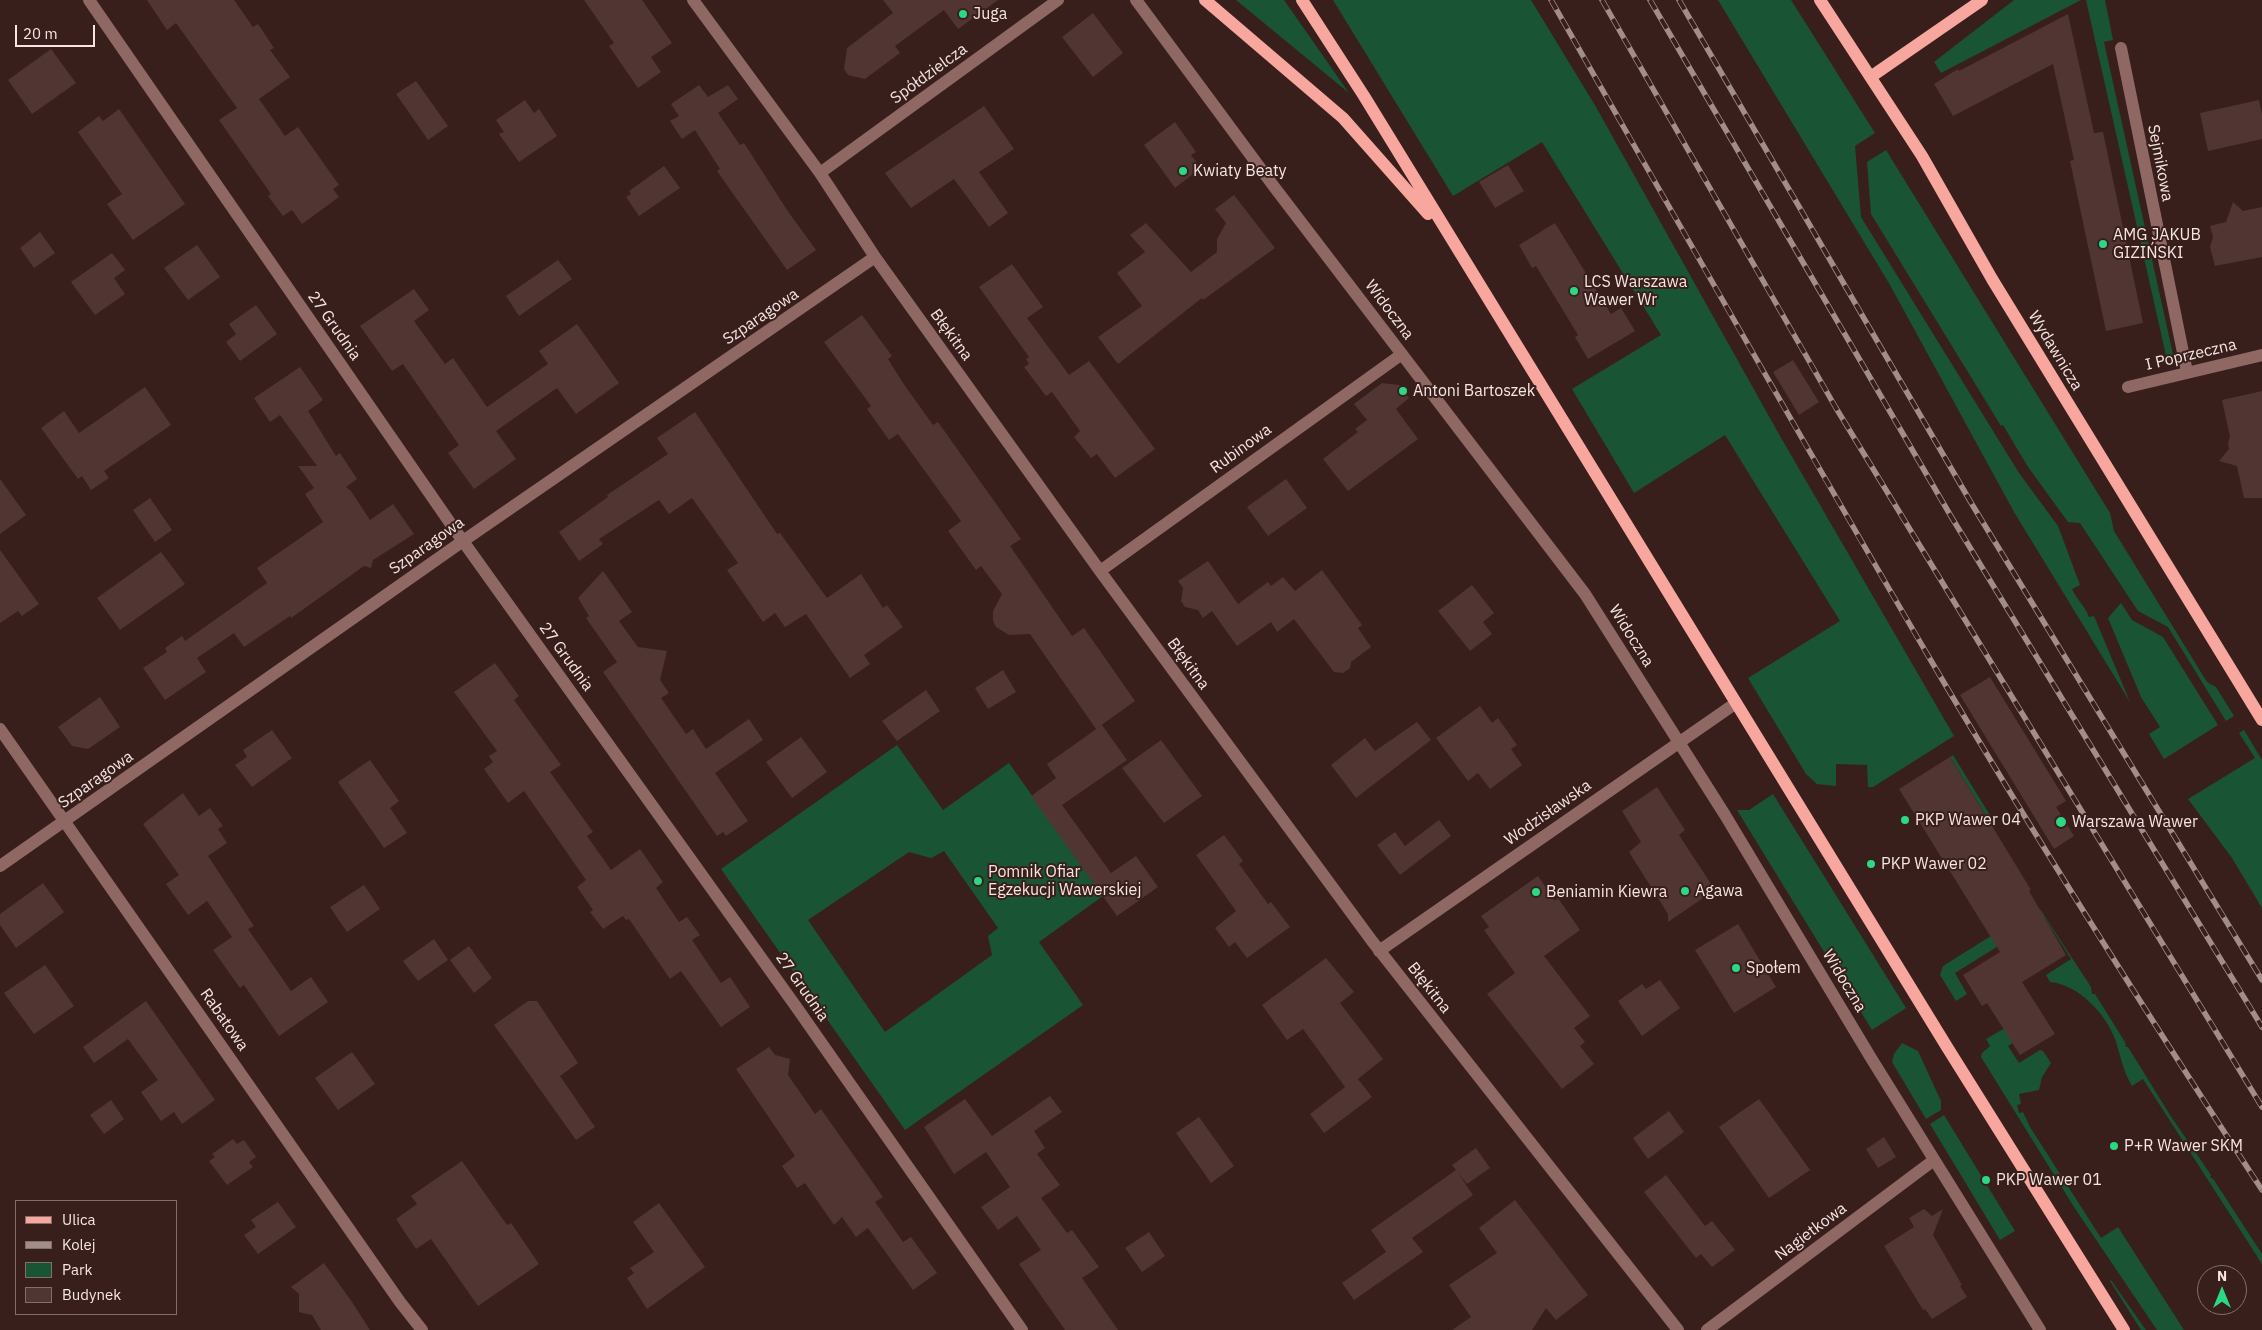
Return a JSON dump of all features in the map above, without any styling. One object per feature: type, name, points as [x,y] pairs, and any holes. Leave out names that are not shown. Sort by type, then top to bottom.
[{"type":"main road","points":[[1205,0],[1343,118],[1450,238]]},
{"type":"main road","points":[[1302,0],[1364,96],[1952,1056],[2124,1330]]},
{"type":"main road","name":"Wydawnicza","points":[[1820,0],[1872,76],[1922,156],[2008,304],[2262,720]]},
{"type":"main road","points":[[1872,76],[1982,0]]},
{"type":"street","name":"27 Grudnia","points":[[89,0],[463,541],[797,1008],[1022,1330]]},
{"type":"street","name":"Błękitna","points":[[693,0],[820,173],[875,257],[1100,571],[1379,951],[1678,1330]]},
{"type":"street","name":"Spółdzielcza","points":[[820,173],[1058,0]]},
{"type":"street","name":"Widoczna","points":[[1136,0],[1585,594],[1725,815],[1934,1160],[2040,1330]]},
{"type":"street","name":"Sejmikowa","points":[[2121,48],[2187,372]]},
{"type":"street","name":"Szparagowa","points":[[0,866],[463,541],[875,257]]},
{"type":"street","name":"Rubinowa","points":[[1100,571],[1402,354]]},
{"type":"street","name":"I Poprzeczna","points":[[2128,386],[2262,356]]},
{"type":"street","name":"Wodzisławska","points":[[1379,951],[1736,703]]},
{"type":"street","name":"Rabatowa","points":[[0,729],[400,1302],[422,1330]]},
{"type":"street","name":"Nagietkowa","points":[[1707,1330],[1934,1160]]},
{"type":"green space","points":[[1236,0],[1284,0],[1349,93]]},
{"type":"green space","points":[[1333,0],[1531,0],[1596,107],[1780,436],[1954,736],[1873,787],[1868,787],[1867,765],[1836,764],[1836,786],[1817,784],[1806,774],[1748,678],[1840,621],[1725,435],[1634,493],[1572,389],[1661,335],[1542,142],[1453,196]]},
{"type":"green space","points":[[1718,0],[1791,0],[1875,133],[1855,146],[1861,217],[2019,473],[2058,526],[2080,585],[2072,589],[2089,617],[2094,616],[2130,702],[2014,512],[1890,285]]},
{"type":"green space","points":[[2014,0],[2081,0],[1941,73],[1934,62]]},
{"type":"green space","points":[[2086,0],[2105,0],[2113,40],[2104,42],[2174,359],[2167,360]]},
{"type":"green space","points":[[1886,150],[2110,513],[2114,531],[2207,682],[2216,687],[2234,716],[2226,721],[2168,627],[2138,611],[2080,523],[2068,522],[2028,467],[1871,214],[1867,162]]},
{"type":"green space","points":[[2121,603],[2132,620],[2163,637],[2218,725],[2164,759],[2149,734],[2160,727],[2141,697],[2108,618]]},
{"type":"green space","points":[[2244,730],[2262,760],[2262,908],[2232,858],[2188,799],[2255,758],[2239,733]]},
{"type":"green space","points":[[897,745],[943,810],[1009,763],[1103,896],[1039,942],[1083,1005],[905,1130],[721,869]],"holes":[[[944,851],[998,928],[988,936],[992,955],[885,1032],[808,920],[909,852],[931,858]]]},
{"type":"green space","points":[[1953,755],[1996,825],[1993,827],[1950,757]]},
{"type":"green space","points":[[1773,794],[1906,1008],[1872,1030],[1737,810],[1749,810]]},
{"type":"green space","points":[[2040,909],[2091,987],[2092,994],[2095,994],[2125,1042],[2126,1047],[2128,1047],[2170,1115],[2211,1175],[2210,1177],[2214,1180],[2262,1254],[2262,1264],[2143,1079],[2132,1086],[2111,1029],[2098,1010],[2081,994],[2061,984],[2050,982],[2046,975],[2071,959],[2045,918],[2019,933],[2031,912]]},
{"type":"green space","points":[[2002,929],[2008,940],[1955,973],[1967,994],[1956,1001],[1940,975],[1943,966]]},
{"type":"green space","points":[[2034,1011],[2041,1011],[2016,1041],[2008,1046],[2019,1063],[2040,1050],[2043,1051],[2051,1063],[2042,1077],[2039,1090],[2019,1094],[2021,1104],[2017,1105],[2019,1113],[2023,1112],[2030,1127],[2101,1238],[2118,1227],[2184,1330],[2157,1330],[2074,1207],[1981,1057],[1982,1053],[1990,1046],[1986,1039]]},
{"type":"green space","points":[[1902,1043],[1918,1051],[1941,1101],[1941,1110],[1926,1119],[1892,1062],[1894,1054]]},
{"type":"green space","points":[[1944,1115],[2015,1231],[2000,1240],[1930,1124]]},
{"type":"green space","points":[[2111,1280],[2146,1330],[2141,1330]]},
{"type":"building","points":[[147,0],[234,0],[253,27],[258,24],[274,48],[270,50],[290,77],[259,99],[285,136],[298,127],[339,185],[333,189],[339,197],[302,224],[292,210],[283,216],[268,196],[271,194],[219,120],[237,108],[176,23],[167,30]]},
{"type":"building","points":[[584,0],[642,0],[672,43],[651,57],[661,72],[638,88],[609,46],[614,43]]},
{"type":"building","points":[[883,0],[998,0],[958,29],[944,10],[895,46],[900,53],[865,79],[848,75],[844,69],[847,48],[893,13]]},
{"type":"building","points":[[1093,13],[1123,53],[1093,77],[1062,37]]},
{"type":"building","points":[[2068,14],[2094,133],[2103,132],[2143,323],[2106,331],[2070,161],[2074,160],[2053,64],[1953,116],[1934,84],[1958,69],[1959,71]]},
{"type":"building","points":[[51,49],[76,83],[32,114],[8,80]]},
{"type":"building","points":[[416,81],[448,126],[428,140],[396,94]]},
{"type":"building","points":[[699,85],[708,97],[728,85],[738,99],[718,113],[740,145],[744,143],[787,210],[816,250],[787,270],[717,171],[720,169],[695,130],[682,139],[670,121],[679,116],[671,104]]},
{"type":"building","points":[[525,100],[534,113],[539,109],[557,136],[519,162],[499,134],[504,132],[496,120]]},
{"type":"building","points":[[2259,100],[2262,115],[2262,139],[2208,151],[2200,113]]},
{"type":"building","points":[[984,106],[1014,149],[979,172],[1008,213],[989,227],[954,179],[911,208],[885,173]]},
{"type":"building","points":[[119,109],[185,204],[133,240],[107,204],[122,194],[78,132],[99,116],[103,121]]},
{"type":"building","points":[[1175,122],[1196,152],[1191,155],[1201,168],[1175,188],[1144,145]]},
{"type":"building","points":[[1508,165],[1524,191],[1495,208],[1479,182]]},
{"type":"building","points":[[664,166],[680,188],[639,216],[626,197],[631,194],[629,191]]},
{"type":"building","points":[[1234,195],[1275,248],[1203,300],[1202,298],[1118,364],[1098,337],[1142,306],[1117,273],[1145,252],[1130,235],[1146,223],[1191,272],[1217,252],[1217,239],[1226,223],[1215,209]]},
{"type":"building","points":[[2233,202],[2243,211],[2262,207],[2262,257],[2215,266],[2210,247],[2213,237],[2210,226],[2226,222]]},
{"type":"building","name":"LCS Warszawa Wawer Wr","points":[[1555,223],[1611,314],[1621,308],[1635,331],[1588,359],[1575,337],[1578,335],[1536,266],[1532,268],[1519,245]]},
{"type":"building","points":[[40,232],[55,253],[34,268],[20,248]]},
{"type":"building","points":[[197,245],[220,277],[188,300],[164,268]]},
{"type":"building","points":[[112,253],[125,270],[114,278],[125,294],[95,315],[71,282]]},
{"type":"building","points":[[558,260],[572,279],[519,316],[506,296]]},
{"type":"building","points":[[1012,264],[1043,307],[1027,318],[1069,375],[1089,361],[1155,449],[1115,478],[1097,454],[1091,458],[1074,437],[1080,431],[1052,392],[1046,396],[1024,367],[1029,364],[1026,359],[1029,357],[979,287]]},
{"type":"building","points":[[414,289],[429,310],[414,321],[445,364],[453,358],[487,407],[548,364],[539,351],[577,324],[619,383],[576,414],[557,388],[496,431],[516,459],[474,489],[448,453],[459,445],[403,364],[392,371],[360,326]]},
{"type":"building","points":[[256,305],[277,334],[240,361],[226,342],[236,334],[229,324]]},
{"type":"building","points":[[862,315],[892,356],[888,359],[903,383],[933,425],[938,422],[1021,539],[1010,546],[1072,636],[1084,628],[1135,701],[1096,729],[1030,634],[1009,635],[996,627],[993,621],[993,611],[1002,594],[981,566],[976,570],[948,531],[961,521],[898,434],[889,440],[867,409],[871,406],[824,342]]},
{"type":"building","points":[[1793,360],[1819,402],[1799,415],[1773,372]]},
{"type":"building","points":[[300,367],[323,400],[308,411],[336,456],[340,453],[357,479],[346,487],[351,491],[370,520],[393,504],[414,534],[373,560],[371,568],[364,566],[291,618],[290,616],[244,647],[234,633],[197,658],[206,672],[165,700],[143,668],[167,652],[165,648],[182,636],[185,641],[267,583],[257,568],[323,522],[305,494],[314,488],[298,466],[317,466],[280,415],[270,422],[254,398]]},
{"type":"building","points":[[1382,383],[1399,385],[1409,398],[1396,409],[1418,439],[1348,491],[1323,459],[1358,432],[1355,429],[1367,420],[1354,404]]},
{"type":"building","points":[[145,387],[171,425],[104,471],[109,478],[91,490],[82,476],[78,479],[41,428],[64,411],[79,433]]},
{"type":"building","points":[[2262,391],[2262,498],[2244,498],[2237,466],[2219,461],[2229,449],[2230,437],[2222,400]]},
{"type":"building","points":[[695,412],[777,534],[780,533],[827,598],[861,574],[883,608],[887,605],[903,627],[864,655],[870,664],[850,678],[806,614],[785,627],[775,613],[763,622],[727,570],[738,563],[692,498],[669,514],[659,500],[599,539],[603,544],[579,561],[559,532],[608,497],[607,495],[668,454],[657,438]]},
{"type":"building","points":[[0,479],[26,515],[0,534]]},
{"type":"building","points":[[1286,479],[1307,508],[1268,536],[1247,507]]},
{"type":"building","points":[[150,498],[172,530],[155,542],[133,510]]},
{"type":"building","points":[[0,550],[39,604],[22,616],[18,611],[0,623]]},
{"type":"building","points":[[161,552],[185,584],[120,630],[97,598]]},
{"type":"building","points":[[1208,561],[1238,604],[1268,582],[1271,586],[1283,577],[1295,591],[1322,570],[1362,625],[1358,628],[1371,647],[1351,662],[1350,668],[1343,673],[1334,672],[1294,619],[1277,632],[1271,622],[1237,646],[1212,611],[1203,618],[1198,610],[1185,607],[1181,601],[1183,588],[1178,581]]},
{"type":"building","points":[[603,571],[632,612],[619,621],[638,647],[667,651],[660,680],[669,693],[661,698],[686,734],[693,729],[706,749],[749,719],[763,740],[715,773],[748,821],[726,836],[723,832],[717,836],[603,672],[617,662],[586,618],[589,616],[578,598]]},
{"type":"building","points":[[1472,585],[1494,613],[1483,622],[1492,634],[1470,651],[1438,611]]},
{"type":"building","points":[[495,663],[519,696],[514,700],[561,765],[550,772],[593,832],[587,836],[611,870],[640,849],[663,882],[656,888],[679,922],[687,917],[700,935],[692,940],[721,983],[730,977],[750,1007],[721,1027],[681,971],[670,979],[629,919],[626,920],[623,916],[603,929],[590,912],[593,910],[577,887],[586,880],[524,791],[508,803],[484,769],[493,762],[489,756],[497,751],[454,692]]},
{"type":"building","points":[[1003,670],[1016,692],[988,709],[975,688]]},
{"type":"building","points":[[1990,677],[2066,801],[2056,807],[2074,836],[2054,849],[1960,695]]},
{"type":"building","points":[[926,690],[940,711],[897,741],[882,721]]},
{"type":"building","points":[[100,697],[120,727],[88,749],[72,746],[58,727]]},
{"type":"building","points":[[1480,706],[1492,723],[1498,718],[1517,745],[1511,749],[1522,765],[1490,789],[1478,773],[1468,781],[1436,738]]},
{"type":"building","points":[[1417,722],[1431,740],[1356,798],[1331,765],[1365,738],[1375,751]]},
{"type":"building","points":[[1102,725],[1127,760],[1062,805],[1111,873],[1136,856],[1158,887],[1117,916],[1031,796],[1056,778],[1047,764]]},
{"type":"building","points":[[272,730],[292,758],[252,787],[235,765],[247,757],[243,750]]},
{"type":"building","points":[[801,737],[827,772],[792,798],[766,762]]},
{"type":"building","points":[[1161,740],[1202,796],[1164,823],[1122,768]]},
{"type":"building","points":[[1950,757],[2031,890],[2029,891],[2066,955],[2022,982],[2055,1034],[2020,1055],[1987,1003],[1982,1006],[1963,975],[2000,952],[1899,789]]},
{"type":"building","points":[[370,760],[399,801],[390,808],[407,833],[384,848],[338,782]]},
{"type":"building","points":[[1657,787],[1685,830],[1679,835],[1715,890],[1668,922],[1668,914],[1629,852],[1641,842],[1622,811]]},
{"type":"building","points":[[183,793],[199,816],[210,808],[223,826],[218,829],[227,843],[208,856],[254,926],[248,929],[291,991],[311,977],[328,1002],[279,1036],[244,985],[240,988],[213,950],[232,937],[207,901],[188,915],[166,884],[179,875],[143,824]]},
{"type":"building","points":[[1439,820],[1451,836],[1400,875],[1377,845],[1395,832],[1405,846]]},
{"type":"building","points":[[1224,835],[1243,861],[1239,864],[1268,904],[1271,902],[1290,927],[1247,958],[1235,942],[1229,947],[1215,928],[1236,911],[1196,855]]},
{"type":"building","points":[[1538,876],[1555,901],[1558,898],[1580,930],[1544,956],[1590,1016],[1574,1028],[1585,1042],[1580,1046],[1594,1064],[1562,1089],[1487,994],[1515,973],[1484,930],[1489,927],[1481,916]]},
{"type":"building","points":[[43,883],[64,912],[16,948],[0,925],[0,914]]},
{"type":"building","points":[[364,885],[380,909],[347,932],[330,907]]},
{"type":"building","name":"Społem","points":[[1738,924],[1776,987],[1734,1013],[1695,950]]},
{"type":"building","points":[[434,939],[448,960],[418,981],[403,961]]},
{"type":"building","points":[[469,946],[492,978],[474,993],[450,960]]},
{"type":"building","points":[[1326,958],[1354,992],[1340,1003],[1383,1059],[1358,1079],[1372,1097],[1324,1133],[1310,1114],[1345,1087],[1303,1029],[1287,1040],[1262,1005]]},
{"type":"building","points":[[45,965],[74,1006],[34,1034],[4,993]]},
{"type":"building","points":[[1660,980],[1680,1008],[1642,1036],[1618,1001],[1642,984],[1646,989]]},
{"type":"building","points":[[146,1001],[215,1100],[182,1124],[174,1112],[161,1121],[141,1092],[158,1080],[128,1039],[94,1063],[83,1047]]},
{"type":"building","points":[[528,1001],[537,1001],[578,1063],[560,1076],[595,1127],[576,1140],[494,1025]]},
{"type":"building","points":[[769,1047],[775,1055],[790,1059],[788,1075],[815,1114],[821,1109],[883,1197],[875,1202],[903,1242],[911,1237],[937,1273],[913,1290],[868,1228],[856,1237],[842,1217],[834,1225],[805,1183],[797,1188],[782,1166],[795,1156],[736,1069]]},
{"type":"building","points":[[352,1052],[375,1084],[338,1110],[315,1078]]},
{"type":"building","points":[[1050,1096],[1062,1112],[1034,1131],[1045,1148],[1037,1154],[1060,1185],[1041,1198],[1067,1233],[1072,1230],[1099,1267],[1082,1278],[1118,1330],[1065,1330],[1019,1264],[1041,1250],[1017,1216],[998,1230],[981,1207],[1010,1187],[986,1152],[954,1174],[924,1127],[965,1099],[992,1136]]},
{"type":"building","points":[[1759,1099],[1810,1170],[1769,1198],[1719,1127]]},
{"type":"building","points":[[111,1100],[124,1119],[104,1134],[90,1115]]},
{"type":"building","points":[[1669,1111],[1684,1132],[1648,1159],[1633,1138]]},
{"type":"building","points":[[1199,1117],[1234,1166],[1211,1183],[1176,1133]]},
{"type":"building","points":[[1884,1137],[1896,1157],[1878,1168],[1866,1149]]},
{"type":"building","points":[[233,1139],[237,1144],[244,1140],[256,1157],[249,1162],[253,1167],[227,1185],[209,1161],[215,1157],[212,1154]]},
{"type":"building","points":[[1476,1148],[1490,1168],[1467,1184],[1458,1173],[1473,1195],[1412,1238],[1423,1252],[1354,1300],[1342,1283],[1386,1252],[1371,1230],[1456,1170],[1452,1165]]},
{"type":"building","points":[[462,1161],[507,1225],[511,1223],[539,1264],[478,1306],[431,1239],[416,1249],[396,1219],[417,1204],[411,1196]]},
{"type":"building","points":[[1666,1175],[1705,1226],[1712,1221],[1735,1250],[1712,1267],[1701,1254],[1696,1258],[1644,1192]]},
{"type":"building","points":[[1515,1200],[1588,1295],[1556,1320],[1546,1308],[1532,1330],[1452,1330],[1471,1317],[1449,1285],[1497,1253],[1479,1228]]},
{"type":"building","points":[[278,1202],[296,1227],[258,1254],[244,1235],[256,1227],[251,1220]]},
{"type":"building","points":[[659,1203],[705,1267],[647,1309],[627,1278],[634,1273],[630,1268],[654,1252],[633,1222]]},
{"type":"building","points":[[1924,1209],[1932,1216],[1943,1209],[1933,1235],[1967,1297],[1932,1319],[1925,1309],[1923,1310],[1884,1246],[1914,1227],[1909,1218]]},
{"type":"building","points":[[1149,1232],[1165,1256],[1142,1272],[1125,1248]]},
{"type":"building","points":[[324,1263],[370,1330],[321,1330],[312,1315],[299,1312],[299,1294],[291,1287]]},
{"type":"railway","points":[[1551,0],[1837,499],[1973,731],[2094,929],[2262,1190]]},
{"type":"railway","points":[[1602,0],[1836,408],[2262,1107]]},
{"type":"railway","points":[[1650,0],[1952,518],[2262,1027]]},
{"type":"railway","points":[[1679,0],[1973,506],[2262,980]]},
{"type":"place","name":"Juga","points":[[963,14]]},
{"type":"place","name":"Kwiaty Beaty","points":[[1183,171]]},
{"type":"place","name":"AMG JAKUB GIZIŃSKI","points":[[2103,244]]},
{"type":"place","name":"LCS Warszawa Wawer Wr","points":[[1574,291]]},
{"type":"place","name":"Antoni Bartoszek","points":[[1403,391]]},
{"type":"place","name":"PKP Wawer 04","points":[[1905,820]]},
{"type":"place","name":"Warszawa Wawer","points":[[2061,822]]},
{"type":"place","name":"PKP Wawer 02","points":[[1871,864]]},
{"type":"place","name":"Pomnik Ofiar Egzekucji Wawerskiej","points":[[978,881]]},
{"type":"place","name":"Agawa","points":[[1685,891]]},
{"type":"place","name":"Beniamin Kiewra","points":[[1536,892]]},
{"type":"place","name":"Społem","points":[[1736,968]]},
{"type":"place","name":"P+R Wawer SKM","points":[[2114,1146]]},
{"type":"place","name":"PKP Wawer 01","points":[[1986,1180]]}]
